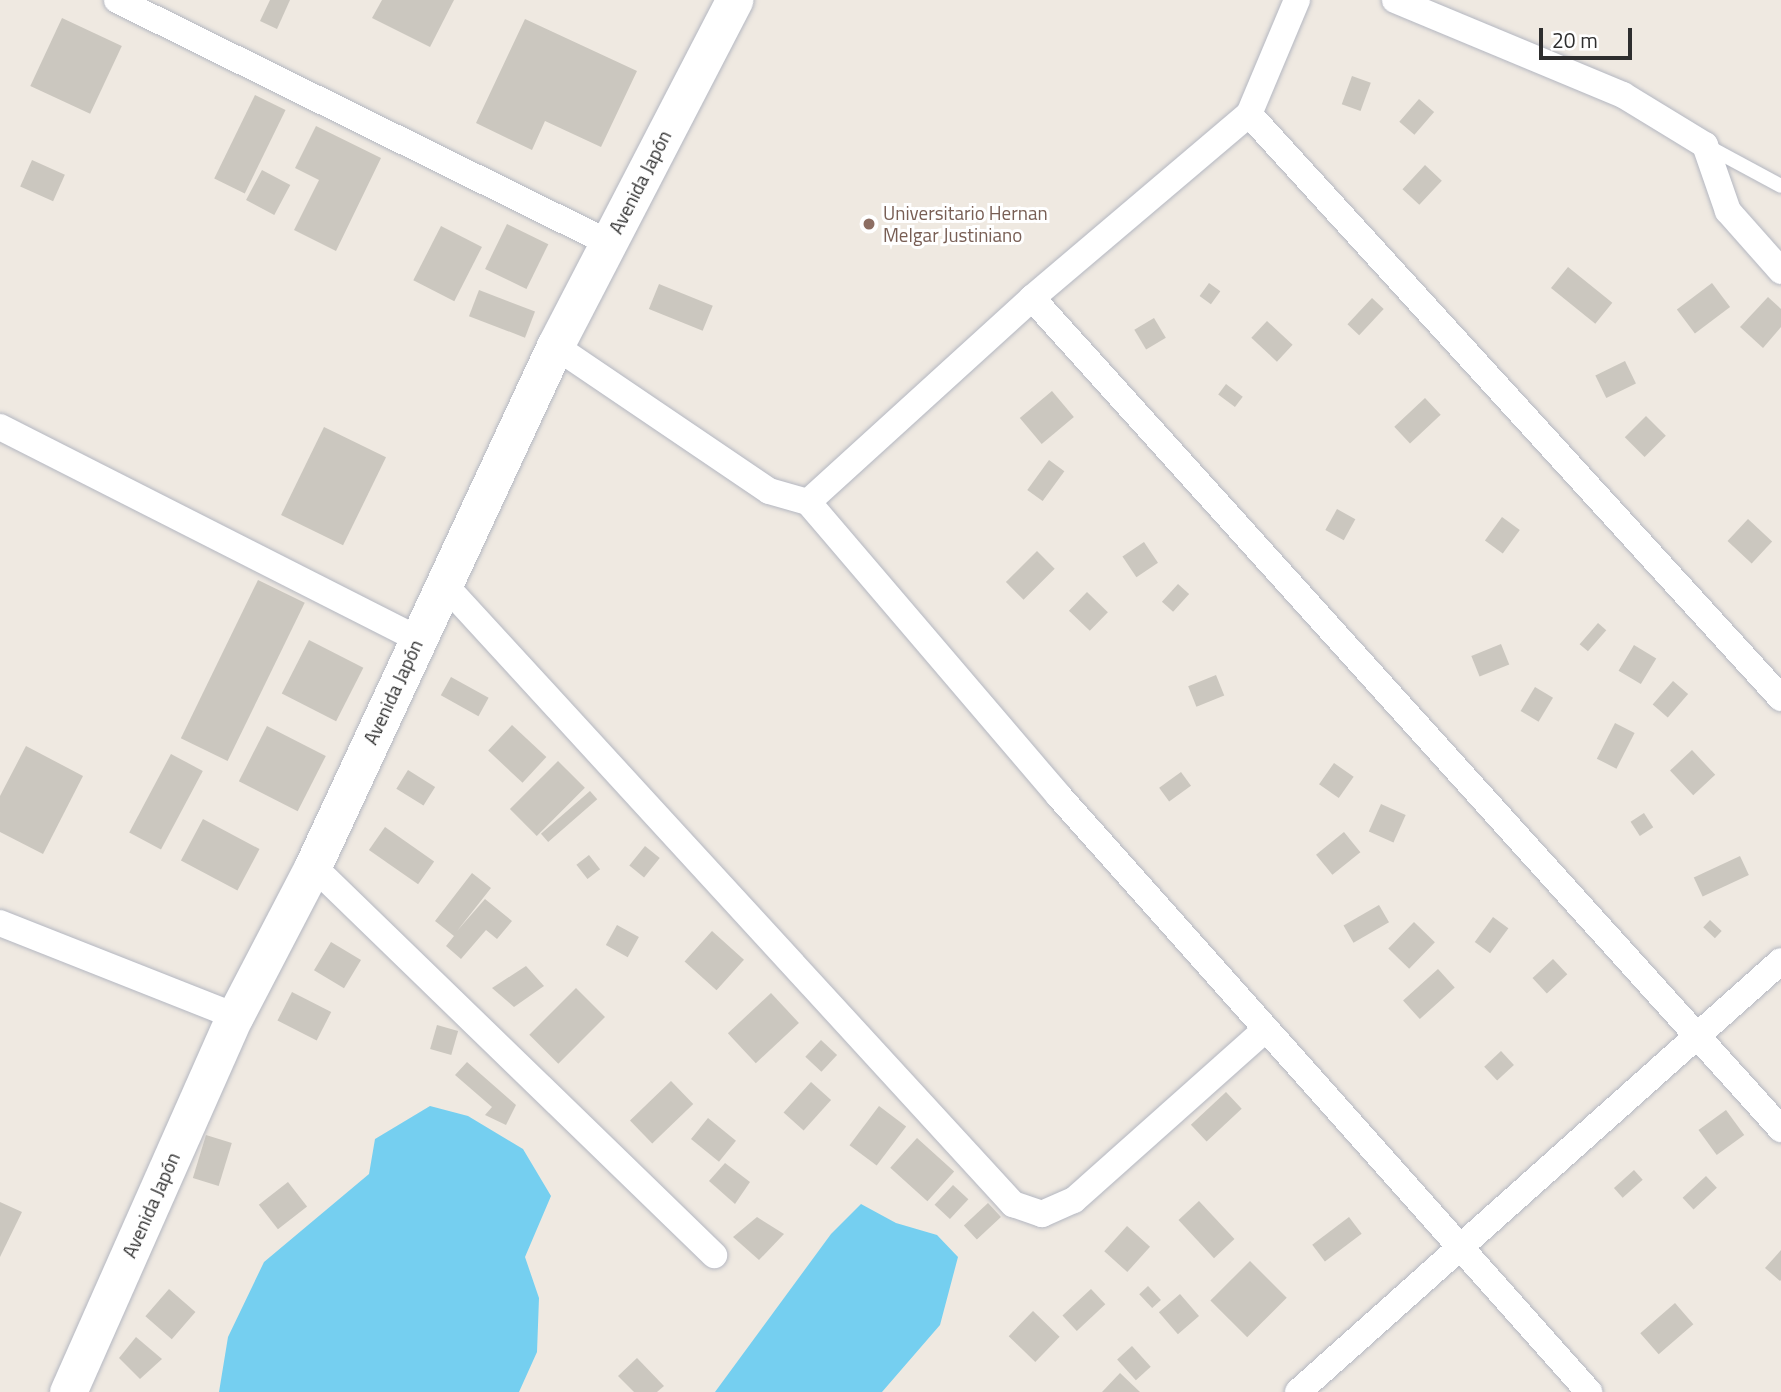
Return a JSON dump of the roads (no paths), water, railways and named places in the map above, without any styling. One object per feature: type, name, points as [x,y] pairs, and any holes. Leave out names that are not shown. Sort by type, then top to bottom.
[{"type":"street","points":[[117,0],[609,243]]},
{"type":"street","name":"Avenida Japón","points":[[68,1392],[235,1016],[313,866],[555,346],[734,0]]},
{"type":"street","points":[[808,502],[1032,298],[1249,114],[1297,0]]},
{"type":"street","points":[[1395,0],[1623,95],[1705,145],[1728,211],[1781,271]]},
{"type":"street","points":[[1249,114],[1781,698]]},
{"type":"street","points":[[1032,298],[1781,1129]]},
{"type":"street","points":[[555,346],[769,491],[808,502],[1266,1029],[1589,1392]]},
{"type":"street","points":[[0,427],[418,639]]},
{"type":"street","points":[[444,584],[1013,1204],[1042,1214],[1074,1200],[1266,1029]]},
{"type":"street","points":[[313,866],[714,1255]]},
{"type":"street","points":[[0,923],[235,1016]]},
{"type":"street","points":[[1298,1392],[1695,1034],[1781,961]]},
{"type":"lane","points":[[1705,145],[1781,186]]},
{"type":"water","points":[[430,1106],[468,1116],[523,1149],[551,1196],[525,1257],[539,1298],[537,1352],[519,1392],[219,1392],[228,1337],[264,1262],[369,1174],[375,1139]]},
{"type":"water","points":[[861,1204],[896,1223],[937,1235],[958,1257],[940,1325],[882,1392],[715,1392],[831,1234]]},
{"type":"place","name":"Universitario Hernan Melgar Justiniano","points":[[869,224]]}]
